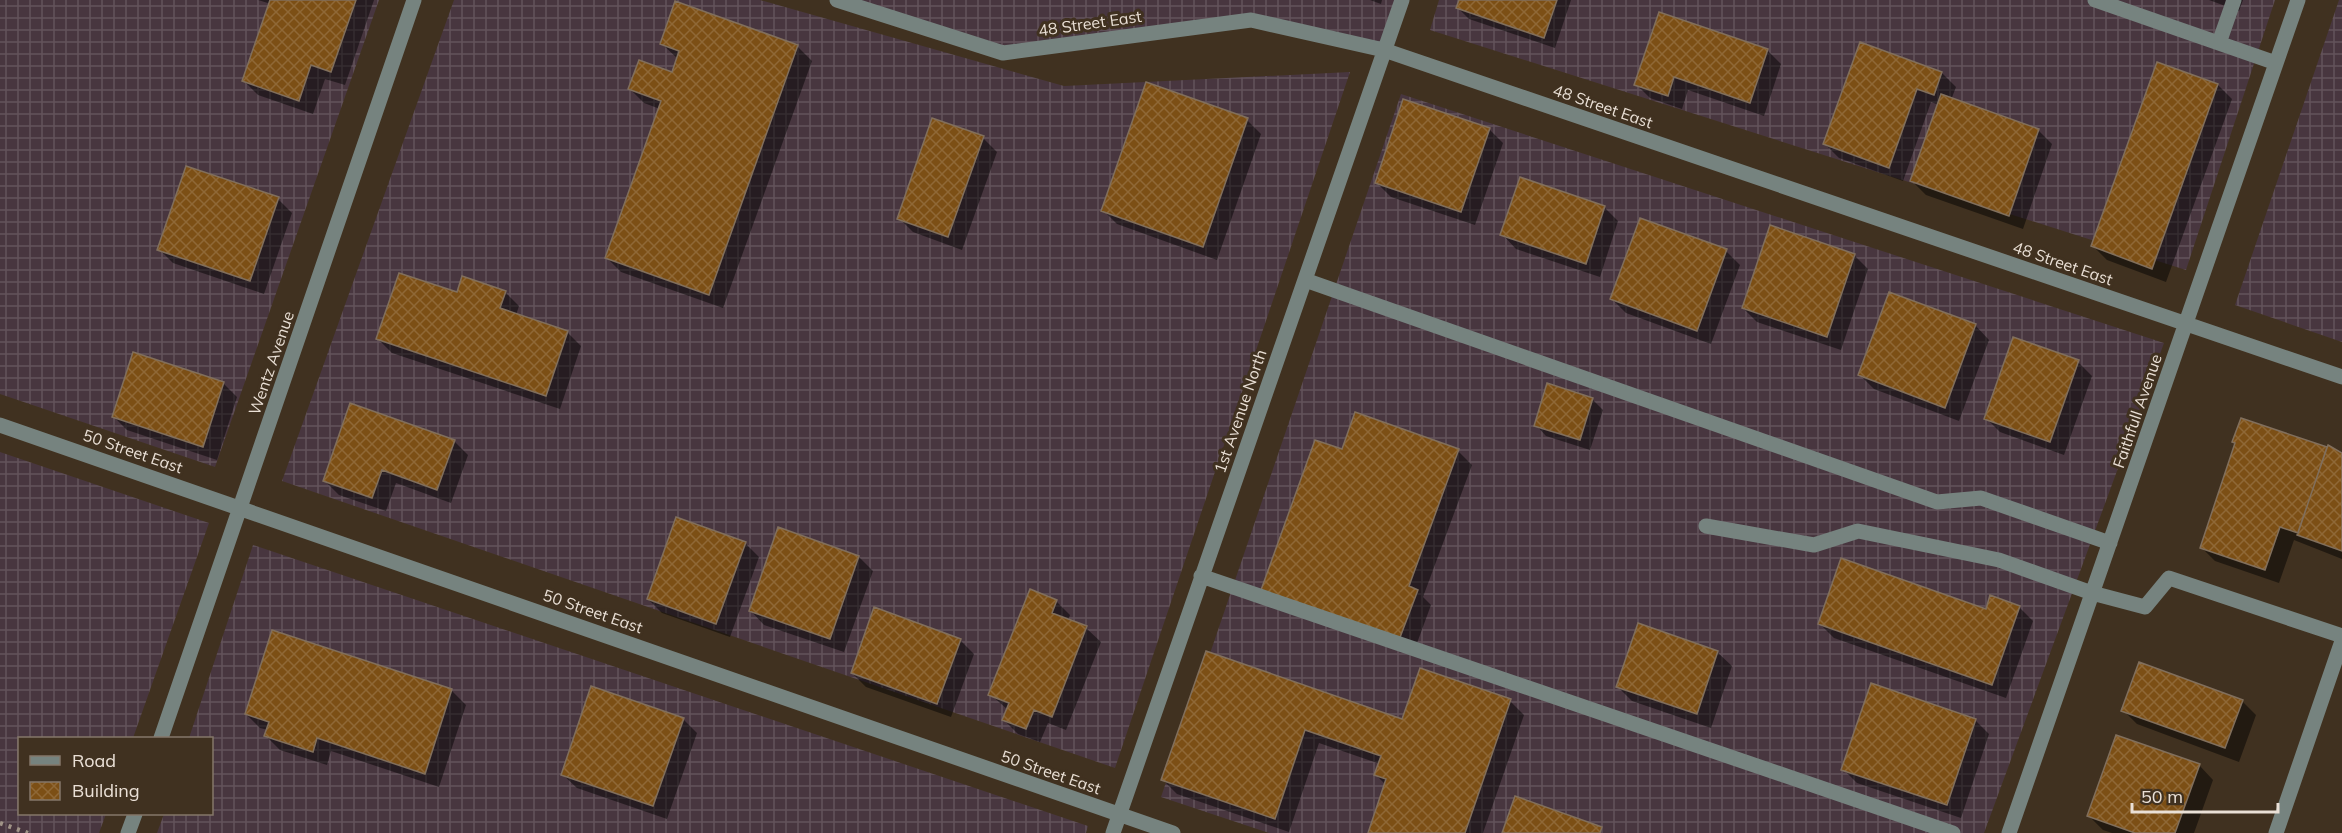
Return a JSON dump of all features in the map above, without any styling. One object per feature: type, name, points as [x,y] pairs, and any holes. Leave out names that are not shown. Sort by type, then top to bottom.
[{"type":"street","name":"Wentz Avenue","points":[[161,737],[414,0]]},
{"type":"street","name":"48 Street East","points":[[837,0],[1003,53],[1251,20],[1384,50],[2342,377]]},
{"type":"street","name":"1st Avenue North","points":[[1113,833],[1402,0]]},
{"type":"street","points":[[2095,0],[2276,63]]},
{"type":"street","points":[[2219,43],[2234,0]]},
{"type":"street","name":"Faithfull Avenue","points":[[2009,833],[2298,0]]},
{"type":"street","points":[[1305,280],[1937,502],[1982,498],[2110,543]]},
{"type":"street","name":"50 Street East","points":[[0,425],[1173,833]]},
{"type":"street","points":[[1706,526],[1814,545],[1858,531],[1999,560],[2092,592],[2145,607],[2169,578],[2342,636]]},
{"type":"street","points":[[1201,576],[1953,833]]},
{"type":"street","points":[[2276,833],[2342,641]]},
{"type":"street","points":[[128,833],[134,815]]},
{"type":"shaded area","points":[[0,0],[379,0],[215,467],[0,394]]},
{"type":"shaded area","points":[[454,0],[760,0],[1064,86],[1350,72],[1115,768],[282,481]]},
{"type":"shaded area","points":[[837,0],[1402,0],[1384,50],[1251,20],[1003,53]]},
{"type":"shaded area","points":[[1439,0],[2275,0],[2186,270],[1430,30]]},
{"type":"shaded area","points":[[2339,0],[2342,0],[2342,342],[2235,305]]},
{"type":"shaded area","points":[[1401,94],[2164,343],[1984,833],[1269,833],[1161,797]]},
{"type":"shaded area","points":[[0,452],[209,523],[133,737],[18,737],[18,815],[106,815],[99,833],[0,833]]},
{"type":"shaded area","points":[[253,545],[1088,826],[1086,833],[157,833],[164,815],[213,815],[213,737],[189,737]]},
{"type":"building","points":[[270,0],[356,0],[331,72],[311,65],[299,101],[242,81]]},
{"type":"building","points":[[1459,0],[1557,0],[1544,38],[1456,8]]},
{"type":"building","points":[[675,1],[798,45],[709,295],[605,258],[661,101],[628,89],[639,60],[672,72],[679,51],[660,44]]},
{"type":"building","points":[[1659,12],[1768,49],[1750,103],[1674,77],[1668,96],[1634,85]]},
{"type":"building","points":[[1860,42],[1942,72],[1934,95],[1917,89],[1889,168],[1823,144]]},
{"type":"building","points":[[2157,62],[2218,84],[2152,269],[2091,246]]},
{"type":"building","points":[[1146,82],[1248,118],[1203,247],[1101,211]]},
{"type":"building","points":[[1941,94],[2039,129],[2009,216],[1910,181]]},
{"type":"building","points":[[1403,99],[1490,128],[1461,212],[1375,183]]},
{"type":"building","points":[[932,118],[984,136],[948,237],[897,219]]},
{"type":"building","points":[[186,166],[279,197],[250,281],[157,250]]},
{"type":"building","points":[[1520,177],[1605,206],[1586,264],[1500,235]]},
{"type":"building","points":[[1640,218],[1727,249],[1697,331],[1610,299]]},
{"type":"building","points":[[1770,225],[1855,254],[1827,337],[1742,308]]},
{"type":"building","points":[[399,273],[457,292],[462,276],[506,291],[500,308],[568,331],[546,396],[376,339]]},
{"type":"building","points":[[1889,292],[1976,324],[1945,408],[1858,375]]},
{"type":"building","points":[[2013,337],[2079,360],[2050,442],[1984,419]]},
{"type":"building","points":[[133,352],[224,382],[203,447],[112,417]]},
{"type":"building","points":[[1547,383],[1593,398],[1580,440],[1534,426]]},
{"type":"building","points":[[350,403],[455,440],[437,490],[382,470],[372,498],[323,481]]},
{"type":"building","points":[[1355,412],[1459,449],[1409,586],[1418,590],[1399,640],[1261,590],[1315,440],[1342,449]]},
{"type":"building","points":[[2241,418],[2327,447],[2298,533],[2280,527],[2265,570],[2200,548]]},
{"type":"building","points":[[2328,445],[2342,453],[2342,551],[2297,535]]},
{"type":"building","points":[[676,517],[746,542],[716,624],[647,599]]},
{"type":"building","points":[[778,527],[859,556],[830,639],[749,611]]},
{"type":"building","points":[[1841,558],[1986,609],[1990,595],[2020,606],[1992,685],[1818,624]]},
{"type":"building","points":[[1030,589],[1057,600],[1052,613],[1087,626],[1052,717],[1034,710],[1026,729],[1002,720],[1009,703],[988,695]]},
{"type":"building","points":[[874,607],[961,639],[937,704],[851,673]]},
{"type":"building","points":[[1638,623],[1718,651],[1697,714],[1616,687]]},
{"type":"building","points":[[272,630],[452,689],[425,774],[317,738],[313,752],[264,736],[269,722],[245,714]]},
{"type":"building","points":[[1206,651],[1402,719],[1420,668],[1511,699],[1465,833],[1368,833],[1386,779],[1374,775],[1381,756],[1305,730],[1275,819],[1161,780]]},
{"type":"building","points":[[2139,662],[2243,700],[2225,748],[2121,711]]},
{"type":"building","points":[[1871,683],[1976,719],[1947,805],[1841,770]]},
{"type":"building","points":[[591,686],[684,718],[653,806],[561,775]]},
{"type":"building","points":[[2116,735],[2200,764],[2175,833],[2135,833],[2087,816]]},
{"type":"building","points":[[1515,796],[1602,827],[1600,833],[1502,833]]},
{"type":"railway","points":[[0,823],[28,833]]}]
